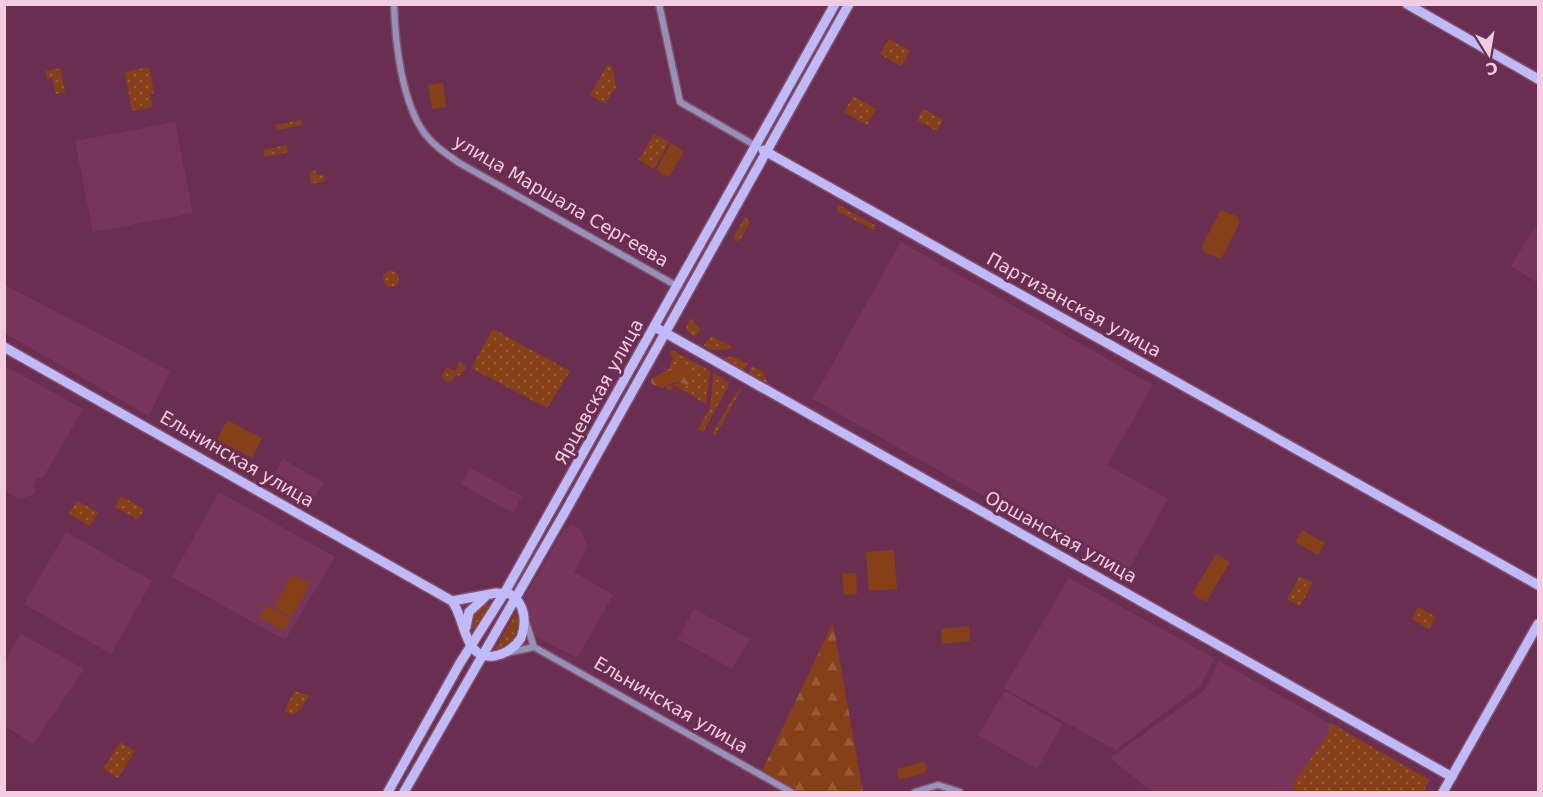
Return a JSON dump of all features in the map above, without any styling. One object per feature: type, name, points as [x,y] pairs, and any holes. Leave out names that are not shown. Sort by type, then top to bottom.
[{"type":"street","name":"улица Маршала Сергеева","points":[[394,4],[397,40],[410,107],[422,129],[439,149],[461,164],[677,286]]},
{"type":"street","name":"Партизанская улица","points":[[659,4],[680,102],[1539,585]]},
{"type":"street","name":"Ярцевская улица","points":[[388,792],[471,646],[506,592],[835,4]]},
{"type":"street","name":"Ярцевская улица","points":[[405,792],[517,598],[849,4]]},
{"type":"street","points":[[1407,4],[1539,79]]},
{"type":"street","name":"Оршанская улица","points":[[655,327],[1452,777]]},
{"type":"street","name":"Ельнинская улица","points":[[4,347],[452,601]]},
{"type":"street","points":[[506,592],[517,598],[534,647],[484,656],[471,646],[452,601],[506,592]]},
{"type":"street","points":[[466,632],[469,612],[487,596]]},
{"type":"street","points":[[503,653],[521,638],[525,616]]},
{"type":"street","points":[[1443,792],[1539,624]]},
{"type":"street","name":"Ельнинская улица","points":[[534,647],[791,792]]},
{"type":"street","points":[[432,714],[442,713],[446,722]]},
{"type":"street","points":[[382,792],[403,765]]},
{"type":"street","points":[[915,792],[938,785],[960,792]]},
{"type":"shaded area","points":[[175,122],[193,213],[93,232],[75,141]]},
{"type":"shaded area","points":[[1538,227],[1538,283],[1511,266],[1534,228]]},
{"type":"shaded area","points":[[901,242],[1153,385],[1107,465],[1168,499],[1125,576],[813,399]]},
{"type":"shaded area","points":[[5,285],[170,371],[149,416],[5,333]]},
{"type":"shaded area","points":[[5,366],[83,409],[44,476],[37,479],[34,485],[35,494],[19,499],[5,491]]},
{"type":"shaded area","points":[[283,459],[324,483],[312,502],[271,478]]},
{"type":"shaded area","points":[[470,468],[522,496],[513,513],[461,484]]},
{"type":"shaded area","points":[[219,492],[335,557],[285,640],[172,577]]},
{"type":"shaded area","points":[[572,524],[580,529],[588,547],[574,572],[613,595],[578,656],[575,657],[535,636],[525,597],[563,531]]},
{"type":"shaded area","points":[[66,532],[152,581],[111,654],[24,604]]},
{"type":"shaded area","points":[[1069,578],[1214,658],[1200,686],[1116,750],[1004,688]]},
{"type":"shaded area","points":[[694,609],[750,639],[732,669],[678,639]]},
{"type":"shaded area","points":[[21,634],[84,669],[33,744],[5,726],[5,661]]},
{"type":"shaded area","points":[[1219,661],[1430,780],[1423,792],[1152,792],[1110,758],[1205,690]]},
{"type":"shaded area","points":[[1005,691],[1062,724],[1037,769],[978,735]]},
{"type":"green space","points":[[889,39],[910,51],[901,66],[880,54]]},
{"type":"green space","points":[[608,64],[612,66],[616,87],[605,104],[590,95]]},
{"type":"green space","points":[[149,67],[154,93],[150,94],[152,107],[132,111],[125,72]]},
{"type":"green space","points":[[60,68],[65,92],[56,94],[52,78],[47,79],[46,71]]},
{"type":"green space","points":[[443,83],[446,107],[432,109],[428,85]]},
{"type":"green space","points":[[853,96],[876,109],[867,125],[844,112]]},
{"type":"green space","points":[[923,109],[943,120],[937,131],[917,120]]},
{"type":"green space","points":[[301,120],[302,125],[277,130],[275,125]]},
{"type":"green space","points":[[654,134],[669,142],[654,169],[639,160]]},
{"type":"green space","points":[[671,143],[684,151],[669,177],[656,170]]},
{"type":"green space","points":[[287,145],[288,152],[265,157],[263,150]]},
{"type":"green space","points":[[314,170],[318,175],[324,174],[325,181],[311,184],[310,173]]},
{"type":"green space","points":[[837,204],[876,226],[874,230],[837,211]]},
{"type":"green space","points":[[1221,210],[1238,217],[1240,222],[1221,259],[1204,252],[1202,246]]},
{"type":"green space","points":[[745,217],[750,222],[740,240],[736,241],[734,237]]},
{"type":"green space","points":[[388,271],[394,271],[399,279],[397,285],[388,287],[383,282],[383,276]]},
{"type":"green space","points":[[690,318],[701,330],[694,337],[686,329]]},
{"type":"green space","points":[[493,329],[570,371],[547,408],[471,368]]},
{"type":"green space","points":[[711,336],[732,349],[712,350],[703,346]]},
{"type":"green space","points":[[672,350],[710,371],[706,404],[674,385],[670,391],[665,387],[682,382],[679,367],[669,369],[673,358],[670,353]]},
{"type":"green space","points":[[734,357],[748,364],[743,370],[724,359]]},
{"type":"green space","points":[[460,362],[466,366],[461,375],[455,376],[450,382],[441,378],[446,367],[455,371]]},
{"type":"green space","points":[[752,366],[763,372],[769,385],[749,373]]},
{"type":"green space","points":[[679,367],[689,370],[692,383],[686,385],[677,382],[661,388],[652,384],[651,379],[669,369]]},
{"type":"green space","points":[[714,373],[728,382],[728,387],[703,432],[698,429],[710,408]]},
{"type":"green space","points":[[742,388],[715,436],[712,434],[735,394]]},
{"type":"green space","points":[[227,420],[262,438],[252,458],[217,440]]},
{"type":"green space","points":[[121,496],[144,509],[138,520],[115,507]]},
{"type":"green space","points":[[77,501],[98,512],[90,526],[69,514]]},
{"type":"green space","points":[[1302,530],[1325,543],[1318,555],[1295,542]]},
{"type":"green space","points":[[894,550],[897,589],[869,591],[866,552]]},
{"type":"green space","points":[[1216,554],[1230,562],[1206,602],[1192,594]]},
{"type":"green space","points":[[856,573],[857,594],[844,595],[842,574]]},
{"type":"green space","points":[[292,574],[310,583],[292,617],[274,608]]},
{"type":"green space","points":[[1300,576],[1313,583],[1300,606],[1287,599]]},
{"type":"green space","points":[[491,603],[473,631],[471,615],[482,604]]},
{"type":"green space","points":[[266,605],[291,619],[285,631],[259,618]]},
{"type":"green space","points":[[1418,607],[1436,617],[1429,629],[1412,619]]},
{"type":"green space","points":[[516,612],[520,620],[518,637],[507,647],[495,649]]},
{"type":"green space","points":[[833,623],[863,792],[795,792],[761,773]]},
{"type":"green space","points":[[969,626],[970,641],[942,644],[941,629]]},
{"type":"green space","points":[[295,691],[309,696],[301,709],[292,715],[284,711]]},
{"type":"green space","points":[[1331,723],[1429,780],[1423,792],[1297,792],[1293,784],[1328,734]]},
{"type":"green space","points":[[120,742],[135,751],[118,778],[103,769]]},
{"type":"green space","points":[[923,762],[928,766],[924,773],[903,779],[898,778],[898,769]]}]
